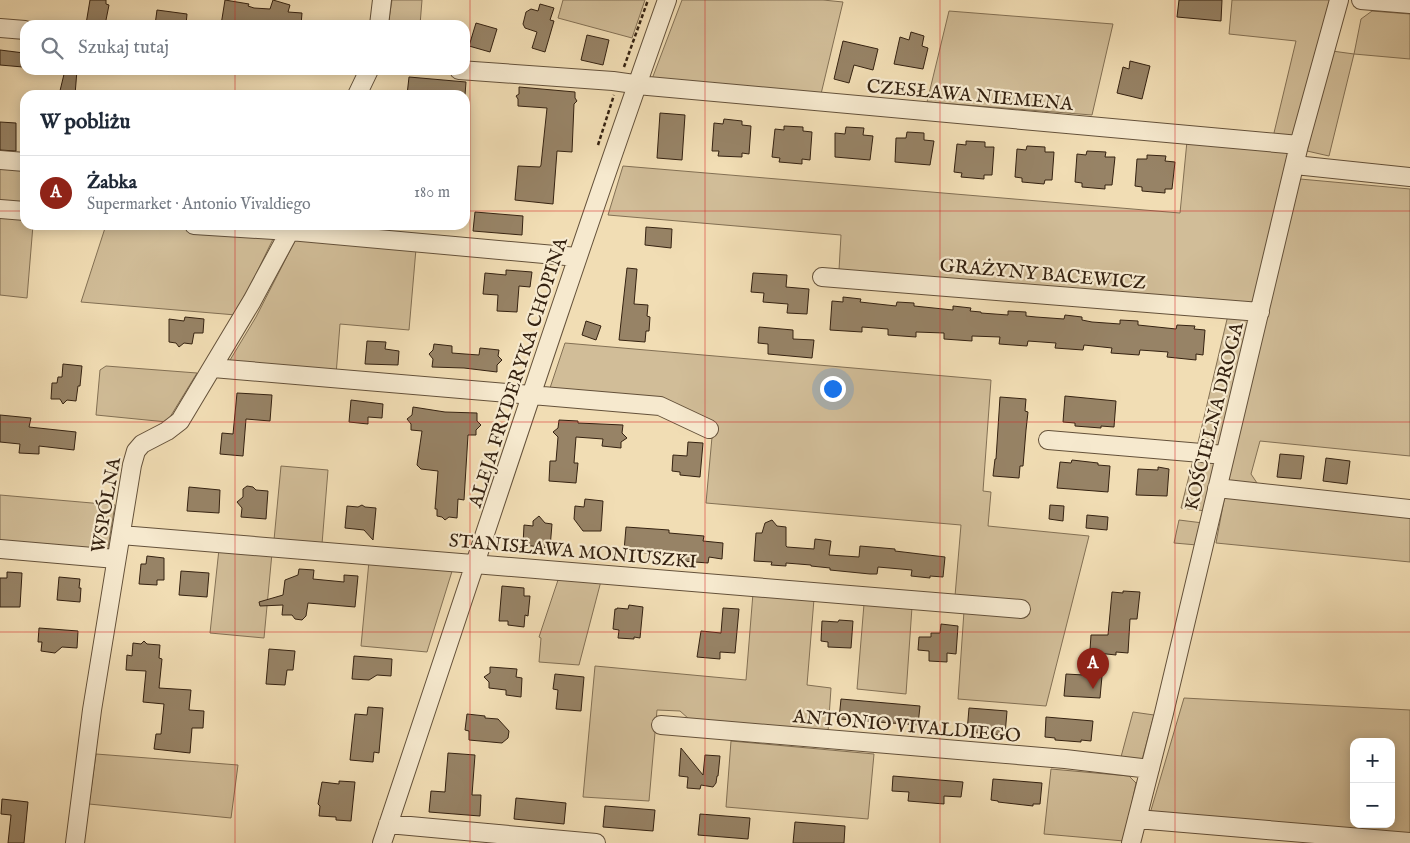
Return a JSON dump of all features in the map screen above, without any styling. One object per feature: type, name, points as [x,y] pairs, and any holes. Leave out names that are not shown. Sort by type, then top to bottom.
[{"type":"street","points":[[380,20],[382,0]]},
{"type":"street","name":"ALEJA FRYDERYKA CHOPINA","points":[[382,843],[577,257],[667,0]]},
{"type":"street","name":"KOŚCIELNA DROGA","points":[[1131,843],[1296,165],[1299,145],[1339,0]]},
{"type":"street","points":[[1361,0],[1410,4]]},
{"type":"street","points":[[0,28],[20,30]]},
{"type":"street","name":"CZESŁAWA NIEMENA","points":[[470,71],[637,84],[1299,145]]},
{"type":"street","points":[[359,90],[367,75]]},
{"type":"street","points":[[0,160],[20,162]]},
{"type":"street","points":[[1296,165],[1410,177]]},
{"type":"street","points":[[0,209],[20,211]]},
{"type":"street","name":"WSPÓLNA","points":[[76,843],[92,710],[116,559],[136,451],[142,444],[168,431],[180,421],[213,368],[291,230]]},
{"type":"street","points":[[312,230],[577,257]]},
{"type":"street","name":"GRAŻYNY BACEWICZ","points":[[822,277],[1260,312]]},
{"type":"street","points":[[213,368],[660,406],[709,429]]},
{"type":"street","points":[[1048,440],[1225,455]]},
{"type":"street","points":[[1217,488],[1410,509]]},
{"type":"street","name":"STANISŁAWA MONIUSZKI","points":[[121,535],[476,563],[1022,610]]},
{"type":"street","points":[[0,549],[116,559]]},
{"type":"street","name":"ANTONIO VIVALDIEGO","points":[[661,725],[1065,759],[1150,769]]},
{"type":"street","points":[[1137,819],[1410,842]]},
{"type":"street","points":[[388,824],[596,843]]},
{"type":"shaded area","points":[[392,0],[422,0],[420,20],[389,20]]},
{"type":"shaded area","points":[[563,0],[645,0],[632,38],[558,18]]},
{"type":"shaded area","points":[[682,0],[823,0],[843,2],[821,94],[652,79]]},
{"type":"shaded area","points":[[1232,0],[1330,0],[1292,139],[1273,137],[1296,41],[1229,34]]},
{"type":"shaded area","points":[[949,11],[1113,24],[1092,115],[927,102]]},
{"type":"shaded area","points":[[1372,11],[1410,14],[1410,59],[1354,54],[1361,19]]},
{"type":"shaded area","points":[[1332,51],[1354,54],[1329,156],[1307,151]]},
{"type":"shaded area","points":[[1187,141],[1282,150],[1289,155],[1255,305],[839,270],[841,235],[608,215],[623,166],[1180,213]]},
{"type":"shaded area","points":[[0,164],[20,166],[20,203],[0,201]]},
{"type":"shaded area","points":[[1300,179],[1410,189],[1410,456],[1260,441],[1251,474],[1259,486],[1227,481]]},
{"type":"shaded area","points":[[0,214],[20,216],[20,230],[33,230],[27,298],[0,295]]},
{"type":"shaded area","points":[[104,230],[192,230],[274,237],[236,315],[81,302]]},
{"type":"shaded area","points":[[296,239],[416,249],[409,330],[340,324],[336,375],[227,365],[256,317]]},
{"type":"shaded area","points":[[1228,315],[1246,318],[1251,326],[1221,445],[1213,449],[1197,447]]},
{"type":"shaded area","points":[[565,343],[991,380],[983,491],[991,492],[988,526],[1089,536],[1046,706],[958,699],[964,611],[1018,616],[1020,619],[1029,609],[955,596],[961,525],[706,503],[715,423],[550,388]]},
{"type":"shaded area","points":[[106,366],[197,373],[167,422],[96,415],[100,370]]},
{"type":"shaded area","points":[[1193,460],[1211,461],[1216,466],[1206,511],[1181,508]]},
{"type":"shaded area","points":[[281,466],[328,470],[322,544],[274,540]]},
{"type":"shaded area","points":[[0,495],[115,505],[108,548],[102,551],[0,543]]},
{"type":"shaded area","points":[[1225,495],[1410,515],[1410,562],[1216,543]]},
{"type":"shaded area","points":[[1179,520],[1203,523],[1197,545],[1174,543]]},
{"type":"shaded area","points":[[219,549],[272,553],[264,638],[210,633]]},
{"type":"shaded area","points":[[369,561],[453,568],[427,652],[361,646]]},
{"type":"shaded area","points":[[559,577],[601,581],[579,665],[539,662],[541,638],[539,637]]},
{"type":"shaded area","points":[[753,593],[814,599],[807,685],[831,688],[828,732],[689,719],[680,711],[657,710],[649,801],[583,797],[595,666],[746,680]]},
{"type":"shaded area","points":[[864,604],[912,607],[906,694],[857,689]]},
{"type":"shaded area","points":[[1184,698],[1410,710],[1410,837],[1149,817]]},
{"type":"shaded area","points":[[1133,712],[1154,715],[1142,760],[1121,757]]},
{"type":"shaded area","points":[[731,741],[874,754],[868,819],[726,807]]},
{"type":"shaded area","points":[[96,754],[238,765],[231,818],[89,804]]},
{"type":"shaded area","points":[[1051,769],[1129,776],[1136,783],[1124,841],[1044,834]]},
{"type":"building","points":[[90,0],[106,0],[106,4],[109,5],[106,20],[87,20]]},
{"type":"building","points":[[225,0],[249,4],[248,6],[254,8],[270,9],[273,0],[290,5],[288,12],[302,13],[301,20],[222,20]]},
{"type":"building","points":[[1179,0],[1222,0],[1221,21],[1177,17]]},
{"type":"building","points":[[540,4],[554,8],[550,20],[554,21],[545,52],[532,48],[537,32],[525,28],[523,24],[526,12],[531,9],[538,11]]},
{"type":"building","points":[[157,10],[187,14],[186,20],[156,20]]},
{"type":"building","points":[[476,23],[497,29],[490,52],[470,46]]},
{"type":"building","points":[[911,32],[924,36],[922,46],[928,48],[923,69],[894,64],[900,37],[909,40]]},
{"type":"building","points":[[587,35],[609,40],[603,65],[581,60]]},
{"type":"building","points":[[843,41],[878,49],[873,70],[854,65],[849,83],[834,79]]},
{"type":"building","points":[[0,50],[20,52],[20,67],[0,65]]},
{"type":"building","points":[[1130,61],[1150,66],[1142,99],[1117,93],[1123,67],[1129,69]]},
{"type":"building","points":[[64,75],[77,75],[75,90],[60,90]]},
{"type":"building","points":[[409,77],[466,82],[465,90],[408,90]]},
{"type":"building","points":[[519,87],[575,92],[577,101],[574,104],[572,152],[557,151],[553,204],[515,200],[518,166],[540,167],[541,165],[547,108],[518,106],[516,96],[519,94]]},
{"type":"building","points":[[660,113],[685,115],[682,160],[657,158]]},
{"type":"building","points":[[724,119],[742,121],[742,125],[751,126],[749,154],[742,153],[742,157],[718,156],[719,151],[712,151],[714,123],[723,124]]},
{"type":"building","points":[[0,122],[16,123],[16,151],[0,150]]},
{"type":"building","points":[[784,126],[803,127],[803,131],[812,132],[810,160],[802,159],[802,164],[779,162],[780,158],[772,157],[775,129],[784,130]]},
{"type":"building","points":[[846,127],[864,128],[863,135],[873,136],[870,160],[835,157],[835,133],[845,134]]},
{"type":"building","points":[[907,132],[924,133],[924,140],[934,141],[930,165],[895,162],[896,138],[906,138]]},
{"type":"building","points":[[966,141],[985,142],[985,147],[994,147],[992,175],[984,175],[984,179],[961,177],[962,173],[954,172],[957,144],[966,145]]},
{"type":"building","points":[[1027,146],[1045,147],[1045,152],[1054,152],[1052,180],[1045,180],[1044,184],[1022,182],[1022,178],[1015,177],[1017,149],[1026,150]]},
{"type":"building","points":[[1087,151],[1106,152],[1105,157],[1115,157],[1112,185],[1105,185],[1105,189],[1082,187],[1082,183],[1075,182],[1077,154],[1086,155]]},
{"type":"building","points":[[1147,155],[1166,156],[1165,161],[1175,162],[1172,189],[1165,189],[1165,193],[1142,191],[1142,187],[1135,186],[1137,159],[1147,159]]},
{"type":"building","points":[[475,212],[523,216],[522,235],[473,231]]},
{"type":"building","points":[[646,227],[672,229],[671,248],[645,245]]},
{"type":"building","points":[[627,268],[637,269],[634,304],[648,305],[647,316],[650,317],[649,331],[646,331],[645,342],[619,340]]},
{"type":"building","points":[[506,270],[532,272],[530,287],[519,286],[517,312],[497,311],[498,295],[483,294],[485,273],[506,275]]},
{"type":"building","points":[[753,273],[787,275],[786,287],[809,289],[807,314],[787,313],[788,304],[763,302],[764,293],[751,292]]},
{"type":"building","points":[[843,297],[861,299],[860,302],[896,306],[897,302],[914,303],[914,306],[953,310],[953,306],[971,308],[970,311],[981,313],[1008,315],[1008,311],[1026,312],[1026,316],[1064,319],[1065,315],[1082,317],[1082,320],[1092,322],[1120,324],[1120,320],[1138,321],[1138,325],[1176,329],[1177,325],[1195,326],[1194,329],[1205,330],[1203,355],[1196,354],[1196,360],[1167,357],[1168,352],[1140,350],[1139,355],[1111,353],[1112,348],[1084,345],[1083,350],[1055,348],[1056,343],[1028,341],[1027,346],[999,344],[1000,337],[972,336],[972,341],[944,339],[944,333],[916,332],[916,337],[888,335],[888,329],[862,327],[862,332],[830,330],[832,301],[843,302]]},
{"type":"building","points":[[185,317],[204,319],[203,333],[194,333],[192,344],[184,343],[179,347],[176,343],[169,342],[169,319],[184,321]]},
{"type":"building","points":[[586,321],[601,326],[596,340],[582,335]]},
{"type":"building","points":[[759,327],[793,330],[793,339],[814,340],[812,358],[768,354],[768,344],[758,343]]},
{"type":"building","points":[[367,341],[386,342],[385,349],[399,351],[398,365],[365,364]]},
{"type":"building","points":[[434,344],[452,346],[452,353],[479,355],[480,348],[499,350],[498,356],[502,360],[497,365],[497,372],[432,367],[433,359],[429,354],[433,350]]},
{"type":"building","points":[[63,364],[82,366],[76,401],[67,400],[63,404],[60,399],[51,399],[52,383],[57,383],[58,377],[62,377]]},
{"type":"building","points":[[237,393],[272,395],[270,421],[246,419],[243,456],[220,454],[222,433],[233,434]]},
{"type":"building","points":[[1065,396],[1116,401],[1114,427],[1075,426],[1075,423],[1063,422]]},
{"type":"building","points":[[1000,397],[1026,399],[1025,411],[1028,412],[1023,466],[1020,466],[1019,478],[993,476]]},
{"type":"building","points":[[351,400],[383,404],[382,418],[368,417],[368,424],[349,422]]},
{"type":"building","points":[[413,407],[445,412],[477,413],[477,421],[481,425],[476,430],[476,435],[468,435],[464,500],[458,499],[457,518],[449,517],[445,520],[437,516],[437,509],[435,509],[438,471],[421,469],[417,465],[422,431],[411,430],[411,424],[407,419],[412,415]]},
{"type":"building","points":[[0,415],[31,418],[29,427],[76,432],[74,450],[39,446],[39,454],[19,453],[20,444],[0,442]]},
{"type":"building","points":[[559,420],[578,421],[578,423],[623,425],[622,433],[627,438],[621,442],[621,448],[602,446],[603,439],[576,437],[574,463],[578,463],[576,483],[549,481],[550,461],[556,461],[558,437],[553,432],[558,428]]},
{"type":"building","points":[[688,442],[703,443],[700,477],[680,475],[680,472],[672,471],[673,455],[687,456]]},
{"type":"building","points":[[1280,454],[1304,456],[1301,479],[1277,477]]},
{"type":"building","points":[[1326,458],[1350,461],[1347,484],[1323,481]]},
{"type":"building","points":[[1072,460],[1110,466],[1108,492],[1057,488],[1060,462],[1071,463]]},
{"type":"building","points":[[1158,467],[1169,469],[1167,496],[1136,495],[1138,469],[1158,470]]},
{"type":"building","points":[[247,486],[253,487],[256,490],[268,491],[266,519],[241,517],[242,508],[237,502],[243,497],[243,489]]},
{"type":"building","points":[[189,487],[220,490],[219,513],[187,511]]},
{"type":"building","points":[[585,499],[603,501],[601,531],[583,531],[574,519],[575,506],[584,507]]},
{"type":"building","points":[[362,505],[376,508],[373,540],[364,530],[345,528],[347,506],[358,507]]},
{"type":"building","points":[[1050,505],[1064,506],[1063,521],[1049,519]]},
{"type":"building","points":[[1087,515],[1108,517],[1107,530],[1086,528]]},
{"type":"building","points":[[539,516],[545,523],[552,524],[550,548],[523,545],[524,525],[533,526],[533,521]]},
{"type":"building","points":[[772,520],[777,526],[786,527],[787,547],[814,549],[815,539],[831,541],[829,555],[859,557],[860,546],[895,549],[895,551],[945,557],[943,577],[911,576],[912,570],[878,567],[877,574],[870,574],[830,570],[830,568],[811,565],[786,563],[786,566],[771,565],[772,562],[754,561],[756,533],[762,533],[765,523]]},
{"type":"building","points":[[626,527],[669,530],[669,533],[704,536],[703,541],[723,543],[722,559],[709,557],[708,563],[682,561],[683,556],[624,551]]},
{"type":"building","points":[[147,556],[164,558],[164,580],[157,580],[157,585],[139,584],[141,564],[146,564]]},
{"type":"building","points":[[299,569],[314,570],[313,579],[344,582],[344,575],[358,576],[355,607],[308,603],[306,616],[302,620],[295,619],[292,615],[282,615],[283,605],[260,606],[259,602],[283,595],[285,580],[298,575]]},
{"type":"building","points":[[181,571],[209,573],[207,597],[179,595]]},
{"type":"building","points":[[7,572],[22,573],[20,607],[0,607],[0,578],[7,578]]},
{"type":"building","points":[[59,577],[80,579],[80,602],[57,600]]},
{"type":"building","points":[[502,586],[524,588],[524,596],[530,596],[528,616],[525,615],[524,627],[508,625],[508,621],[499,621]]},
{"type":"building","points":[[1123,591],[1140,592],[1137,619],[1130,619],[1128,653],[1116,652],[1116,655],[1097,653],[1097,651],[1090,650],[1091,635],[1108,635],[1112,592],[1123,593]]},
{"type":"building","points":[[629,605],[643,607],[640,638],[618,638],[619,630],[613,629],[615,609],[628,609]]},
{"type":"building","points":[[723,608],[739,609],[735,653],[720,652],[720,659],[697,657],[701,631],[721,633]]},
{"type":"building","points":[[839,620],[853,621],[851,648],[828,647],[828,642],[821,641],[822,621],[838,622]]},
{"type":"building","points":[[941,624],[958,626],[956,654],[947,653],[947,662],[929,661],[929,651],[918,650],[919,637],[931,637],[931,633],[940,633]]},
{"type":"building","points":[[39,628],[78,631],[77,648],[62,647],[55,653],[41,651],[42,642],[38,642]]},
{"type":"building","points":[[144,641],[147,644],[160,645],[159,658],[162,659],[159,688],[191,690],[189,710],[204,711],[203,728],[192,728],[190,753],[154,749],[156,734],[161,734],[164,704],[143,702],[146,671],[126,670],[127,655],[132,656],[133,643],[141,644]]},
{"type":"building","points":[[269,649],[295,651],[293,670],[287,670],[285,685],[266,684]]},
{"type":"building","points":[[354,656],[392,659],[391,676],[377,675],[369,680],[352,679]]},
{"type":"building","points":[[490,667],[517,669],[516,677],[522,678],[521,697],[506,695],[506,690],[489,688],[489,682],[484,677],[490,673]]},
{"type":"building","points":[[555,674],[584,677],[581,711],[556,709],[558,690],[553,689]]},
{"type":"building","points":[[1066,674],[1102,676],[1100,698],[1064,696]]},
{"type":"building","points":[[841,699],[920,706],[918,725],[839,719]]},
{"type":"building","points":[[368,707],[383,708],[379,753],[374,752],[373,762],[350,760],[355,714],[367,715]]},
{"type":"building","points":[[969,708],[1007,711],[1005,735],[967,732]]},
{"type":"building","points":[[467,714],[498,719],[509,731],[508,738],[502,743],[469,740],[469,731],[465,730]]},
{"type":"building","points":[[1046,717],[1093,721],[1091,741],[1055,740],[1055,738],[1045,737]]},
{"type":"building","points":[[681,748],[703,775],[705,755],[720,756],[718,776],[713,787],[701,785],[700,789],[687,788],[688,777],[679,776]]},
{"type":"building","points":[[448,753],[475,755],[472,795],[481,795],[480,816],[429,812],[431,791],[445,792]]},
{"type":"building","points":[[893,776],[963,782],[961,797],[944,796],[944,804],[908,801],[909,792],[892,791]]},
{"type":"building","points":[[993,779],[1042,783],[1040,804],[1033,804],[1033,806],[991,800]]},
{"type":"building","points":[[339,781],[355,782],[351,821],[336,820],[336,817],[319,816],[320,806],[318,804],[322,782],[339,784]]},
{"type":"building","points":[[516,798],[566,803],[564,824],[514,819]]},
{"type":"building","points":[[2,799],[28,802],[24,843],[8,843],[11,815],[1,814]]},
{"type":"building","points":[[605,806],[655,810],[653,831],[603,827]]},
{"type":"building","points":[[700,814],[750,818],[748,839],[698,835]]},
{"type":"building","points":[[795,822],[845,826],[844,843],[793,843]]},
{"type":"place","name":"Żabka","points":[[1093,689]]}]
